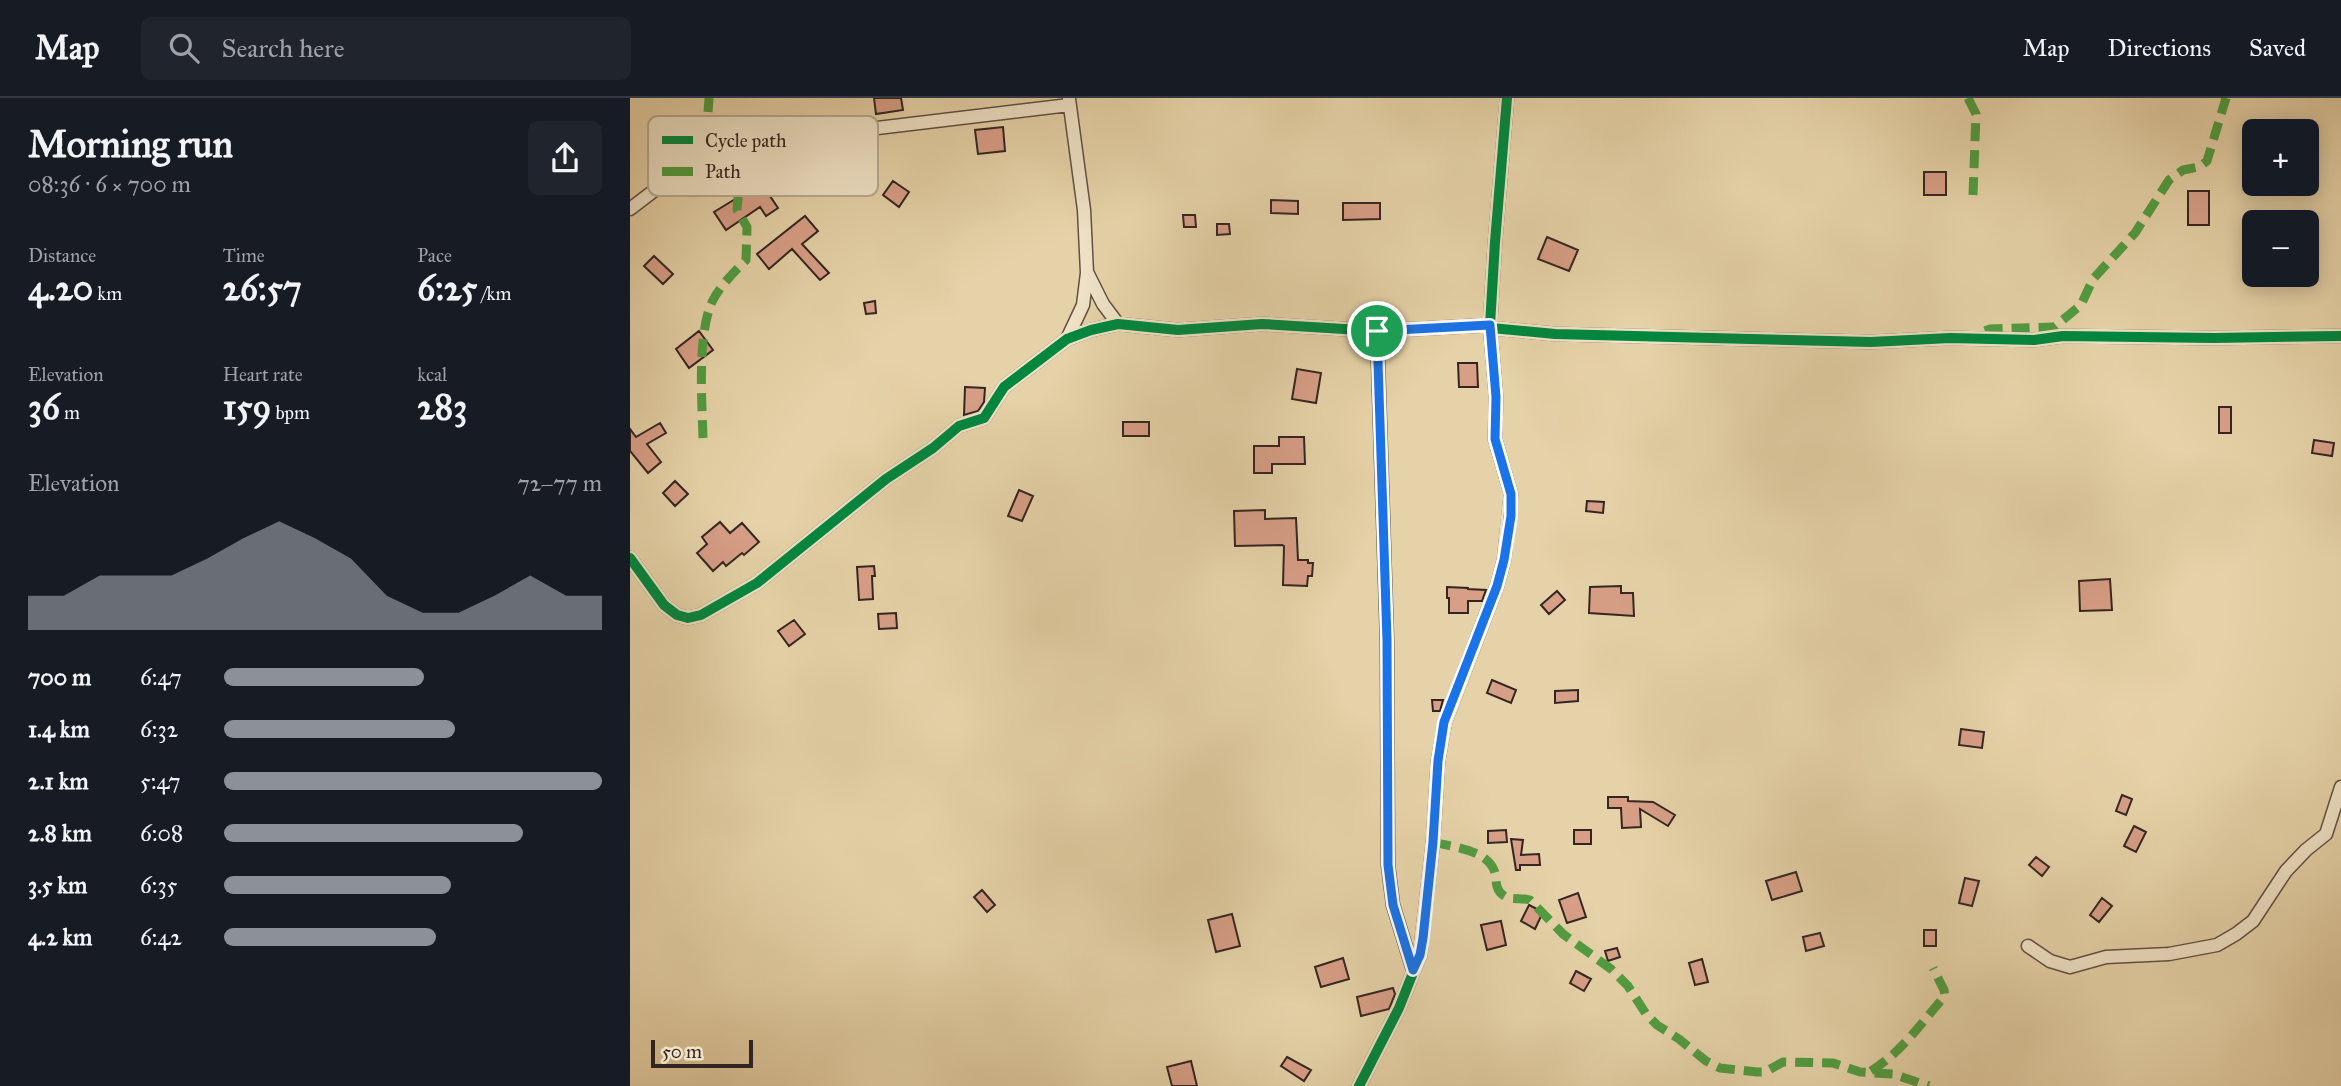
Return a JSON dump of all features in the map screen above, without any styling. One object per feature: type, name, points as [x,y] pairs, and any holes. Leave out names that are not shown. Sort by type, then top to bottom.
[{"type":"street","points":[[1359,1086],[1399,1008],[1420,955],[1444,722],[1497,586],[1511,516],[1511,494],[1495,439],[1496,397],[1491,326],[1494,242],[1507,98]]},
{"type":"street","points":[[878,127],[1069,102],[1084,210],[1087,273],[1083,306],[1067,339]]},
{"type":"street","points":[[630,209],[648,195]]},
{"type":"street","points":[[1087,273],[1103,304],[1118,324]]},
{"type":"street","points":[[630,558],[664,605],[677,615],[688,618],[701,615],[757,583],[886,479],[933,448],[959,426],[984,418],[1004,387],[1067,339],[1118,324],[1178,330],[1262,324],[1377,331],[1491,326],[1555,334],[1871,342],[1950,338],[2034,340],[2063,336],[2341,336]]},
{"type":"street","points":[[1377,331],[1387,640],[1388,865],[1393,905],[1413,970]]},
{"type":"street","points":[[2028,946],[2050,961],[2070,967],[2106,957],[2169,954],[2217,945],[2253,921],[2286,871],[2326,834],[2341,787]]},
{"type":"building","points":[[874,98],[901,98],[903,110],[876,114]]},
{"type":"building","points":[[1003,127],[1005,151],[978,154],[975,130]]},
{"type":"building","points":[[1924,172],[1946,172],[1946,195],[1924,195]]},
{"type":"building","points":[[893,181],[909,192],[899,207],[883,195]]},
{"type":"building","points":[[2188,191],[2209,191],[2209,225],[2188,225]]},
{"type":"building","points":[[740,196],[770,196],[778,208],[766,216],[760,207],[726,230],[714,212]]},
{"type":"building","points":[[1271,200],[1298,201],[1298,214],[1271,213]]},
{"type":"building","points":[[1343,203],[1380,203],[1380,219],[1343,220]]},
{"type":"building","points":[[1183,215],[1195,215],[1196,227],[1184,227]]},
{"type":"building","points":[[805,216],[818,231],[802,244],[829,273],[820,280],[792,249],[769,269],[757,254]]},
{"type":"building","points":[[1217,224],[1229,224],[1230,234],[1217,235]]},
{"type":"building","points":[[1547,237],[1578,250],[1569,271],[1538,259]]},
{"type":"building","points":[[654,256],[673,274],[663,284],[644,266]]},
{"type":"building","points":[[875,301],[876,313],[866,314],[864,303]]},
{"type":"building","points":[[699,331],[713,350],[689,368],[676,349]]},
{"type":"building","points":[[1458,363],[1477,363],[1478,387],[1459,387]]},
{"type":"building","points":[[1297,369],[1321,373],[1316,403],[1292,399]]},
{"type":"building","points":[[965,387],[985,388],[984,402],[978,411],[964,415]]},
{"type":"building","points":[[2219,407],[2231,407],[2231,433],[2219,433]]},
{"type":"building","points":[[1123,422],[1149,422],[1149,436],[1123,436]]},
{"type":"building","points":[[660,423],[666,433],[647,444],[661,462],[648,473],[630,451],[630,429],[636,437]]},
{"type":"building","points":[[1279,437],[1304,437],[1305,464],[1272,464],[1272,473],[1254,473],[1254,446],[1279,446]]},
{"type":"building","points":[[2314,440],[2334,443],[2332,456],[2312,453]]},
{"type":"building","points":[[675,481],[688,494],[675,506],[663,493]]},
{"type":"building","points":[[1019,490],[1033,496],[1022,521],[1008,516]]},
{"type":"building","points":[[1587,501],[1604,502],[1603,513],[1586,511]]},
{"type":"building","points":[[1265,510],[1265,519],[1296,518],[1298,560],[1313,563],[1312,576],[1308,576],[1307,586],[1283,585],[1284,546],[1235,546],[1234,511]]},
{"type":"building","points":[[720,522],[730,533],[742,523],[759,542],[744,555],[742,553],[726,566],[723,562],[713,571],[697,553],[707,544],[702,537]]},
{"type":"building","points":[[874,566],[873,599],[859,600],[857,567]]},
{"type":"building","points":[[2110,579],[2112,610],[2080,611],[2079,581]]},
{"type":"building","points":[[1621,586],[1621,593],[1633,593],[1634,616],[1589,613],[1590,587]]},
{"type":"building","points":[[1447,587],[1486,590],[1482,601],[1468,601],[1468,613],[1449,613]]},
{"type":"building","points":[[1557,591],[1565,600],[1549,614],[1541,605]]},
{"type":"building","points":[[896,613],[897,628],[879,629],[878,614]]},
{"type":"building","points":[[794,620],[805,634],[789,646],[778,631]]},
{"type":"building","points":[[1492,680],[1516,690],[1511,703],[1487,693]]},
{"type":"building","points":[[1578,690],[1578,701],[1555,703],[1555,691]]},
{"type":"building","points":[[1432,700],[1443,700],[1440,711],[1433,711]]},
{"type":"building","points":[[1961,729],[1984,732],[1982,748],[1959,745]]},
{"type":"building","points":[[2122,795],[2132,799],[2126,815],[2116,811]]},
{"type":"building","points":[[1608,797],[1628,797],[1628,801],[1653,802],[1675,815],[1668,826],[1640,809],[1641,827],[1622,828],[1621,808],[1608,808]]},
{"type":"building","points":[[2134,826],[2146,832],[2136,852],[2124,846]]},
{"type":"building","points":[[1506,830],[1507,842],[1488,843],[1488,831]]},
{"type":"building","points":[[1574,830],[1591,830],[1591,844],[1574,844]]},
{"type":"building","points":[[1511,839],[1523,840],[1521,855],[1539,854],[1540,865],[1520,865],[1520,870],[1516,870]]},
{"type":"building","points":[[2036,857],[2049,867],[2042,876],[2029,865]]},
{"type":"building","points":[[1796,872],[1802,891],[1772,900],[1766,881]]},
{"type":"building","points":[[1965,878],[1979,881],[1972,906],[1959,903]]},
{"type":"building","points":[[982,890],[995,905],[987,912],[974,897]]},
{"type":"building","points":[[1578,893],[1586,917],[1567,923],[1559,900]]},
{"type":"building","points":[[2102,898],[2112,906],[2099,922],[2090,915]]},
{"type":"building","points":[[1529,905],[1543,912],[1535,929],[1521,921]]},
{"type":"building","points":[[1232,914],[1240,946],[1216,952],[1208,920]]},
{"type":"building","points":[[1501,921],[1506,945],[1487,950],[1481,925]]},
{"type":"building","points":[[1924,930],[1936,930],[1936,946],[1924,946]]},
{"type":"building","points":[[1820,933],[1824,946],[1806,951],[1803,937]]},
{"type":"building","points":[[1617,948],[1620,957],[1608,961],[1605,951]]},
{"type":"building","points":[[1343,958],[1349,979],[1321,987],[1315,967]]},
{"type":"building","points":[[1702,959],[1708,982],[1695,985],[1689,963]]},
{"type":"building","points":[[1576,971],[1591,979],[1584,991],[1570,983]]},
{"type":"building","points":[[1393,988],[1395,994],[1389,1009],[1361,1016],[1357,997]]},
{"type":"building","points":[[1287,1057],[1311,1070],[1304,1081],[1281,1066]]},
{"type":"building","points":[[1191,1061],[1197,1086],[1172,1086],[1167,1067]]},
{"type":"marked path","points":[[708,116],[709,98]]},
{"type":"marked path","points":[[1968,98],[1976,114],[1973,195]]},
{"type":"marked path","points":[[1985,331],[2054,327],[2081,305],[2093,279],[2135,233],[2169,180],[2183,170],[2199,167],[2207,161],[2226,98]]},
{"type":"marked path","points":[[703,438],[702,350],[707,316],[719,291],[746,260],[747,227],[737,210],[738,196]]},
{"type":"marked path","points":[[1433,842],[1467,850],[1483,857],[1494,870],[1500,892],[1509,898],[1530,900],[1563,934],[1611,969],[1628,986],[1646,1014],[1657,1025],[1706,1061],[1720,1068],[1765,1072],[1783,1062],[1833,1063],[1860,1072],[1893,1074],[1929,1086]]},
{"type":"marked path","points":[[1871,1071],[1902,1046],[1945,996],[1933,968]]},
{"type":"cycle path","points":[[1359,1086],[1399,1008],[1420,955],[1433,842],[1438,761],[1445,722],[1497,586],[1504,560],[1511,494],[1495,439],[1496,397],[1490,325],[1507,98]]},
{"type":"cycle path","points":[[630,558],[664,605],[677,615],[688,618],[701,615],[757,583],[886,479],[933,448],[959,426],[984,418],[1004,387],[1067,339],[1091,330],[1118,324],[1178,330],[1262,324],[1377,331],[1490,325]]},
{"type":"cycle path","points":[[1491,328],[1555,334],[1871,342],[1950,338],[2034,340],[2063,336],[2341,336]]},
{"type":"route","points":[[1490,325],[1496,397],[1495,439],[1511,494],[1511,516],[1497,586],[1444,722],[1438,761],[1423,938],[1420,955],[1413,970],[1393,905],[1388,865],[1387,640],[1377,331],[1490,325]]}]
